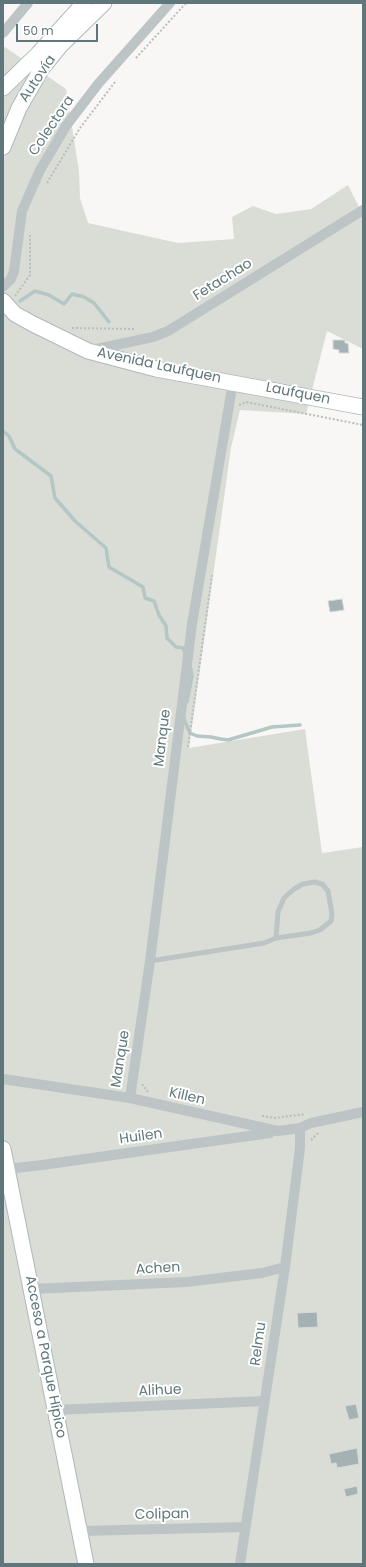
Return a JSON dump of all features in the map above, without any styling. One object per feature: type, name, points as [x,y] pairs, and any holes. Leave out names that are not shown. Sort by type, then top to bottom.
[{"type":"street","points":[[3,33],[28,3]]},
{"type":"street","name":"Autovía","points":[[3,88],[38,54],[84,3]]},
{"type":"street","name":"Autovía","points":[[3,147],[19,108],[42,68],[60,46],[104,3]]},
{"type":"street","name":"Colectora","points":[[3,287],[11,279],[14,271],[22,211],[40,170],[66,126],[98,84],[170,3]]},
{"type":"street","name":"Fetachao","points":[[88,351],[153,337],[168,331],[363,210]]},
{"type":"street","name":"Avenida Laufquen","points":[[8,299],[15,314],[56,337],[88,351],[156,369],[233,382]]},
{"type":"street","name":"Laufquen","points":[[233,382],[363,407]]},
{"type":"street","name":"Manque","points":[[130,1098],[150,961],[192,624],[233,382]]},
{"type":"street","name":"Killen","points":[[3,1079],[130,1098],[278,1131],[300,1128],[318,1122],[363,1112]]},
{"type":"street","name":"Relmu","points":[[240,1564],[285,1267],[300,1148],[300,1128]]},
{"type":"street","name":"Huilen","points":[[7,1169],[278,1131]]},
{"type":"street","name":"Acceso a Parque Hípico","points":[[3,1149],[86,1564]]},
{"type":"street","name":"Achen","points":[[32,1289],[193,1281],[262,1273],[285,1267]]},
{"type":"street","name":"Alihue","points":[[55,1410],[265,1401]]},
{"type":"street","name":"Colipan","points":[[80,1531],[246,1527]]},
{"type":"lane","points":[[150,961],[264,943],[276,938],[311,933],[320,930],[331,921],[332,914],[328,891],[322,884],[315,882],[303,884],[294,889],[284,898],[278,912],[276,938]]},
{"type":"path","points":[[132,63],[186,3]]},
{"type":"path","points":[[45,185],[80,128],[116,81]]},
{"type":"path","points":[[8,299],[30,275],[30,231]]},
{"type":"path","points":[[71,328],[142,329]]},
{"type":"path","points":[[235,407],[246,402],[363,425]]},
{"type":"path","points":[[188,748],[213,570]]},
{"type":"path","points":[[142,1084],[150,1094]]},
{"type":"path","points":[[260,1115],[275,1118],[310,1113]]},
{"type":"shaded area","points":[[5,47],[66,89],[79,171],[80,198],[88,223],[178,243],[234,239],[232,217],[253,206],[276,214],[311,209],[348,185],[363,215],[363,349],[327,331],[306,414],[240,410],[231,448],[189,748],[305,729],[322,853],[363,847],[363,1564],[3,1564],[3,48]]},
{"type":"building","points":[[333,340],[345,340],[345,343],[348,343],[349,353],[339,353],[339,350],[333,349]]},
{"type":"building","points":[[342,599],[344,610],[330,612],[328,601]]},
{"type":"building","points":[[317,1312],[318,1327],[298,1328],[297,1313]]},
{"type":"building","points":[[356,1404],[359,1418],[349,1420],[345,1406]]},
{"type":"building","points":[[357,1448],[359,1464],[337,1468],[336,1463],[331,1464],[329,1454]]},
{"type":"building","points":[[357,1486],[358,1494],[346,1497],[344,1489]]},
{"type":"waterway","points":[[20,301],[35,291],[49,295],[64,304],[72,294],[84,297],[94,303],[109,322]]},
{"type":"waterway","points":[[3,431],[9,436],[15,449],[51,476],[55,498],[75,521],[106,548],[109,567],[143,587],[145,598],[154,601],[159,615],[166,626],[167,638],[176,647],[183,648],[185,654]]},
{"type":"waterway","points":[[187,702],[192,676],[190,665]]},
{"type":"waterway","points":[[184,718],[190,733],[197,736],[228,740],[272,727],[300,725]]}]
